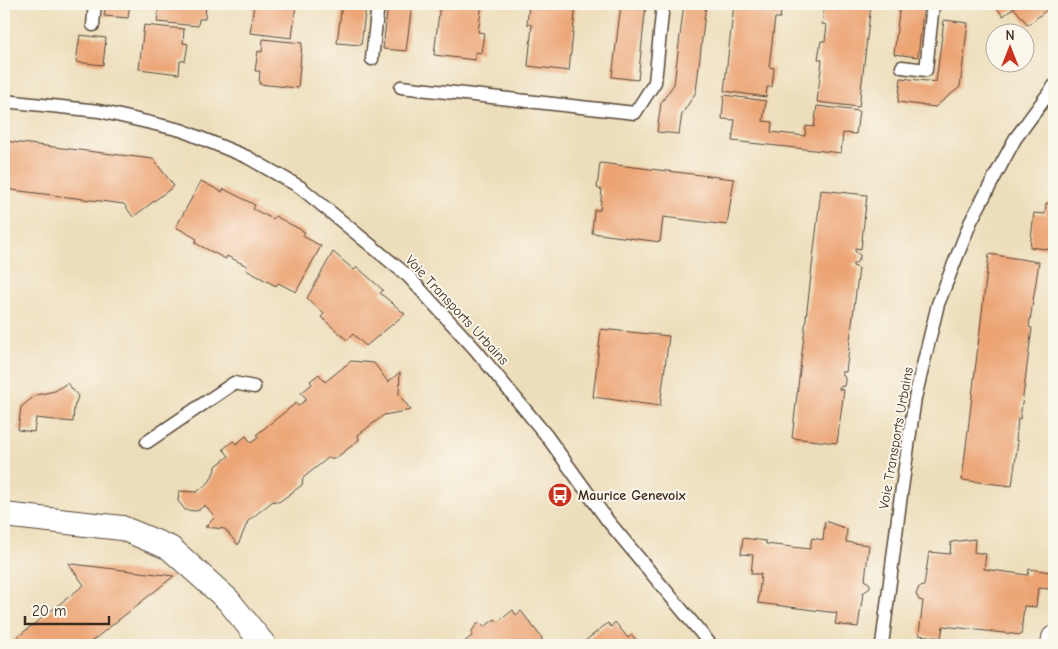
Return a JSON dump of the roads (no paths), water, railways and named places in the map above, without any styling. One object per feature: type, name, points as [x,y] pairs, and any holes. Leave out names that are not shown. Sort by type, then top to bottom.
[{"type":"street","points":[[4,515],[122,528],[170,548],[228,600],[264,645]]},
{"type":"street","points":[[1052,645],[1054,638]]},
{"type":"lane","points":[[92,26],[95,4]]},
{"type":"lane","points":[[372,59],[378,4]]},
{"type":"lane","points":[[401,87],[635,113],[655,82],[663,4]]},
{"type":"lane","points":[[902,67],[926,70],[933,4]]},
{"type":"lane","name":"Voie Transports Urbains","points":[[882,645],[915,398],[938,304],[971,221],[1010,147],[1054,86]]},
{"type":"lane","name":"Voie Transports Urbains","points":[[4,101],[99,112],[181,130],[247,156],[300,187],[408,276],[476,348],[546,434],[608,521],[711,645]]},
{"type":"lane","points":[[147,442],[234,383],[254,387]]},
{"type":"place","name":"Maurice Genevoix","points":[[560,495]]}]
